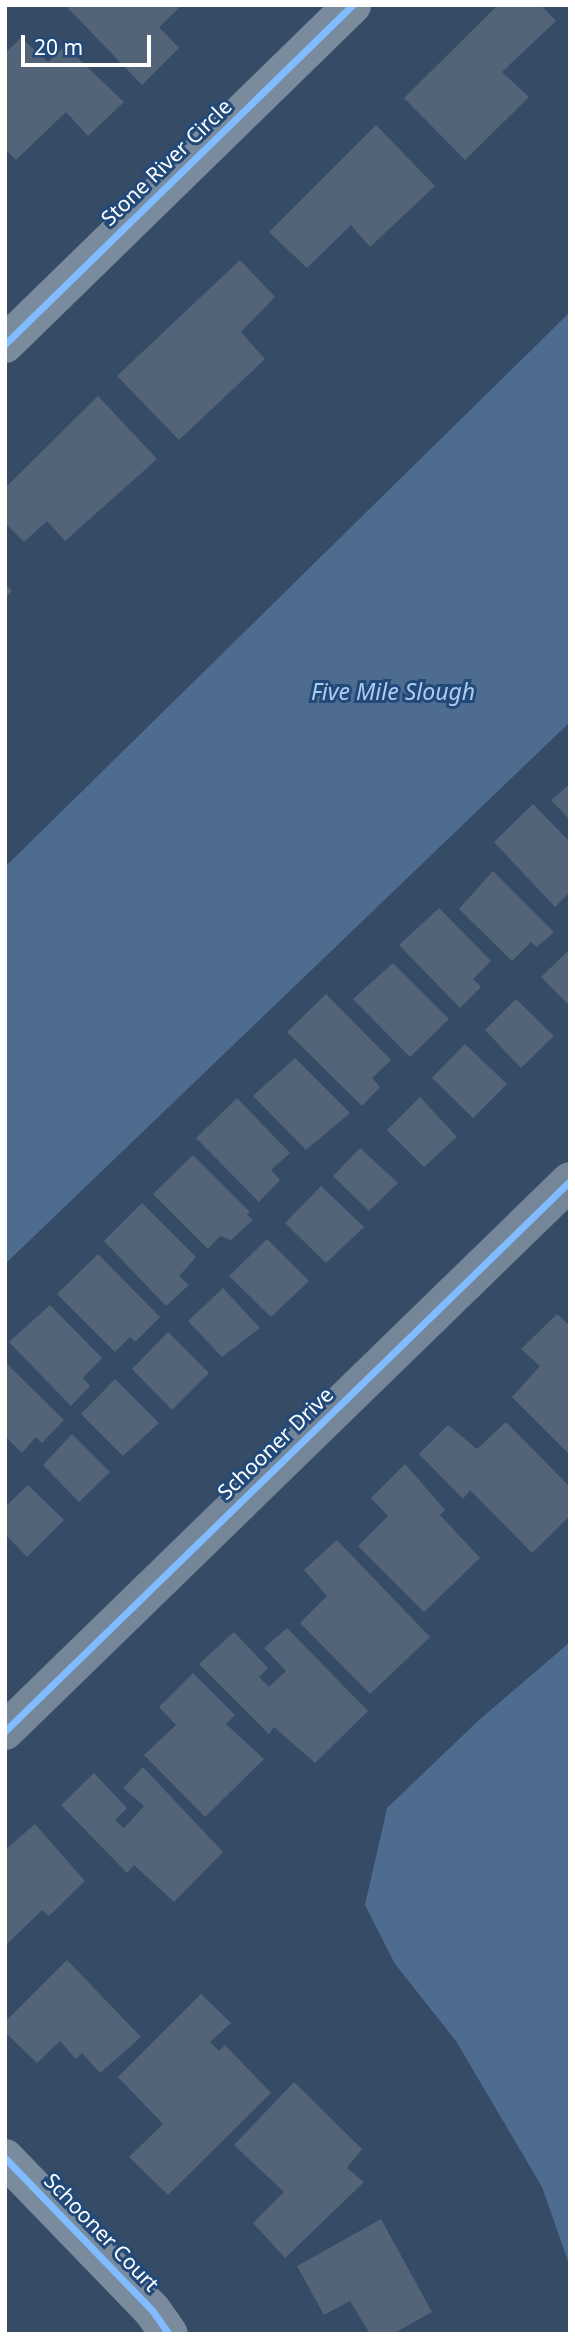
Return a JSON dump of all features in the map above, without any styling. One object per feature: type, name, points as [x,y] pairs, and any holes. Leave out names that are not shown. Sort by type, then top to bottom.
[{"type":"street","name":"Stone River Circle","points":[[5,344],[352,5]]},
{"type":"street","name":"Schooner Drive","points":[[5,1731],[570,1181]]},
{"type":"street","name":"Schooner Court","points":[[5,2158],[152,2310],[169,2334]]},
{"type":"water","name":"Five Mile Slough","points":[[570,312],[570,722],[5,1264],[5,867]]},
{"type":"water","points":[[570,1642],[570,2267],[542,2187],[456,2041],[395,1964],[365,1905],[387,1808],[479,1720]]},
{"type":"building","points":[[65,5],[182,5],[159,27],[179,48],[142,85]]},
{"type":"building","points":[[498,5],[541,5],[556,21],[502,72],[529,97],[465,160],[404,98]]},
{"type":"building","points":[[21,38],[48,62],[65,46],[124,102],[88,136],[66,112],[16,160],[5,149],[5,53]]},
{"type":"building","points":[[376,125],[435,186],[370,247],[351,225],[307,268],[269,232]]},
{"type":"building","points":[[240,260],[275,297],[241,332],[265,359],[179,440],[117,376]]},
{"type":"building","points":[[98,396],[157,459],[65,541],[47,521],[24,542],[5,523],[5,488]]},
{"type":"building","points":[[5,584],[12,591],[5,598]]},
{"type":"building","points":[[570,784],[570,820],[551,800]]},
{"type":"building","points":[[533,804],[570,842],[570,892],[555,907],[494,842]]},
{"type":"building","points":[[493,871],[554,932],[537,947],[531,942],[512,961],[459,909]]},
{"type":"building","points":[[439,908],[491,961],[473,979],[481,987],[460,1008],[399,945]]},
{"type":"building","points":[[570,949],[570,1006],[541,977]]},
{"type":"building","points":[[393,963],[449,1019],[410,1057],[353,999]]},
{"type":"building","points":[[326,994],[391,1060],[372,1078],[380,1087],[362,1106],[287,1032]]},
{"type":"building","points":[[516,999],[554,1036],[521,1068],[485,1030]]},
{"type":"building","points":[[465,1044],[507,1084],[473,1118],[432,1078]]},
{"type":"building","points":[[295,1058],[350,1113],[306,1150],[253,1096]]},
{"type":"building","points":[[420,1097],[457,1137],[424,1167],[387,1130]]},
{"type":"building","points":[[237,1098],[290,1153],[271,1170],[280,1180],[259,1202],[196,1138]]},
{"type":"building","points":[[360,1148],[398,1183],[369,1211],[333,1176]]},
{"type":"building","points":[[193,1155],[250,1212],[247,1214],[253,1220],[231,1240],[220,1236],[208,1249],[153,1194]]},
{"type":"building","points":[[321,1186],[364,1227],[326,1263],[285,1223]]},
{"type":"building","points":[[142,1203],[196,1257],[179,1276],[189,1285],[166,1306],[104,1241]]},
{"type":"building","points":[[267,1239],[309,1281],[271,1317],[229,1276]]},
{"type":"building","points":[[98,1254],[160,1317],[135,1342],[130,1337],[115,1352],[57,1294]]},
{"type":"building","points":[[223,1288],[260,1328],[222,1357],[188,1321]]},
{"type":"building","points":[[50,1305],[102,1358],[83,1378],[90,1386],[71,1406],[9,1342]]},
{"type":"building","points":[[557,1314],[570,1326],[570,1455],[512,1397],[540,1366],[521,1349]]},
{"type":"building","points":[[168,1332],[209,1373],[172,1410],[132,1369]]},
{"type":"building","points":[[5,1362],[64,1420],[42,1443],[36,1437],[22,1453],[5,1436]]},
{"type":"building","points":[[115,1379],[159,1423],[123,1456],[81,1414]]},
{"type":"building","points":[[506,1422],[570,1487],[570,1516],[532,1553],[470,1490],[463,1499],[419,1454],[448,1425],[477,1449]]},
{"type":"building","points":[[72,1434],[110,1472],[79,1502],[43,1465]]},
{"type":"building","points":[[405,1464],[445,1510],[440,1515],[480,1558],[424,1612],[358,1546],[388,1516],[371,1498]]},
{"type":"building","points":[[28,1485],[64,1520],[27,1557],[5,1534],[5,1507]]},
{"type":"building","points":[[337,1540],[430,1637],[370,1694],[300,1623],[327,1596],[304,1570]]},
{"type":"building","points":[[287,1628],[368,1711],[315,1763],[274,1727],[269,1734],[199,1664],[234,1632],[268,1668],[259,1677],[269,1687],[286,1671],[264,1648]]},
{"type":"building","points":[[193,1673],[235,1715],[226,1724],[264,1759],[205,1817],[144,1755],[176,1725],[159,1707]]},
{"type":"building","points":[[143,1767],[223,1852],[174,1902],[134,1865],[127,1873],[61,1805],[94,1773],[127,1808],[115,1820],[124,1828],[144,1806],[123,1788]]},
{"type":"building","points":[[35,1824],[85,1881],[49,1916],[42,1910],[5,1946],[5,1850]]},
{"type":"building","points":[[67,1960],[141,2037],[100,2073],[82,2053],[76,2059],[60,2041],[37,2063],[5,2032],[5,2022]]},
{"type":"building","points":[[201,1994],[231,2023],[210,2042],[219,2051],[225,2045],[271,2093],[168,2195],[129,2157],[163,2124],[118,2077]]},
{"type":"building","points":[[294,2082],[362,2149],[347,2168],[364,2182],[285,2258],[253,2223],[284,2192],[234,2145]]},
{"type":"building","points":[[381,2219],[432,2312],[393,2334],[370,2334],[350,2301],[324,2315],[297,2266]]},
{"type":"cycle path","points":[[5,344],[352,5]]},
{"type":"cycle path","points":[[5,1731],[570,1181]]},
{"type":"cycle path","points":[[5,2158],[152,2310],[169,2334]]}]
